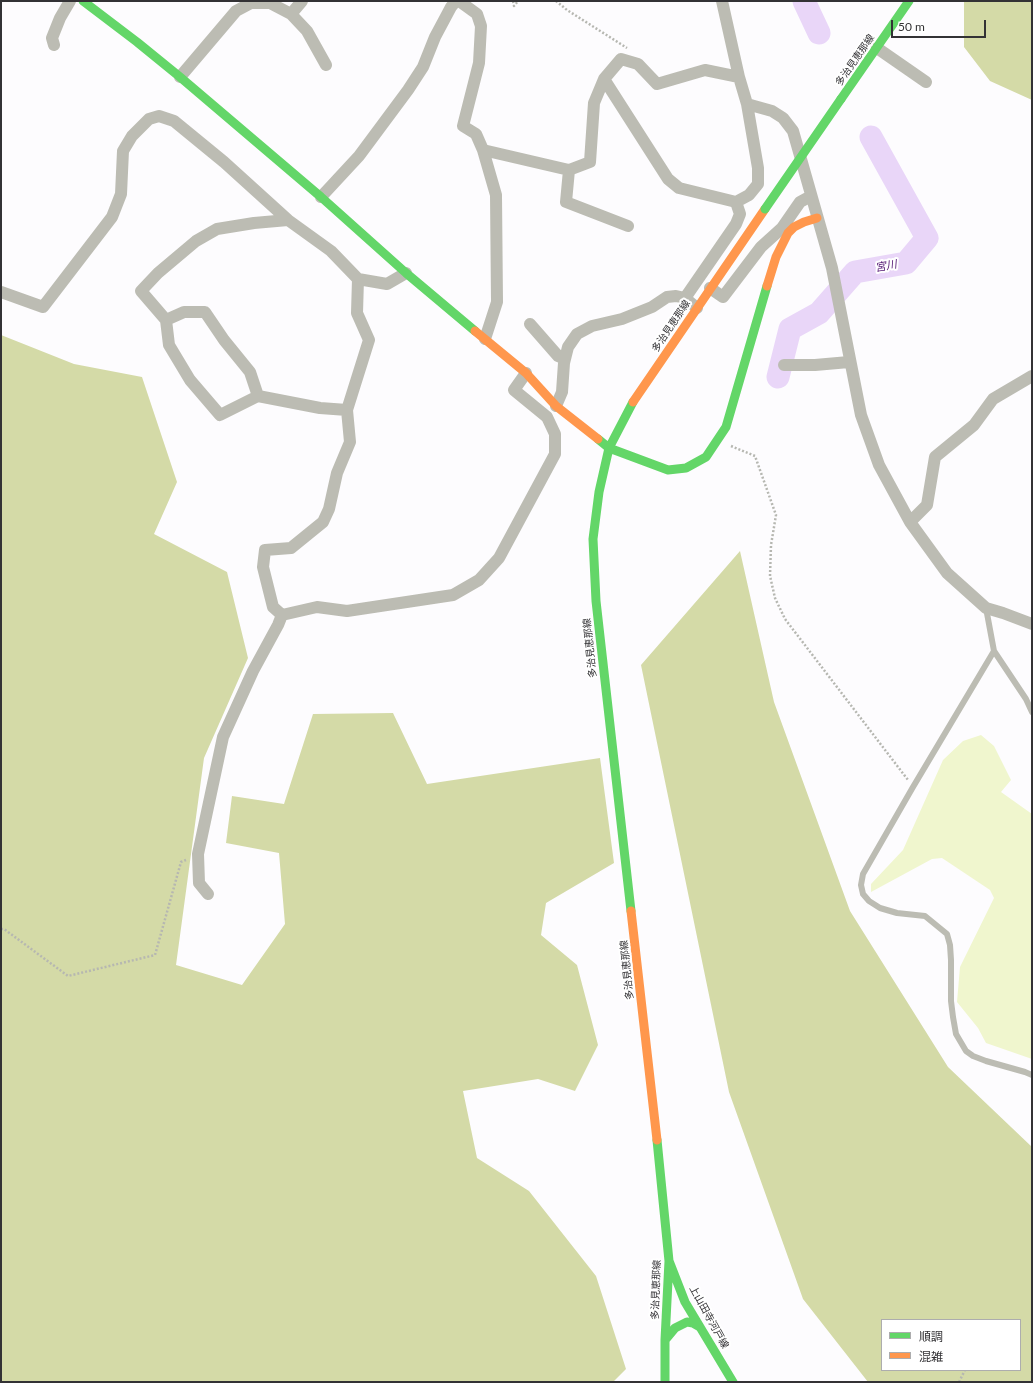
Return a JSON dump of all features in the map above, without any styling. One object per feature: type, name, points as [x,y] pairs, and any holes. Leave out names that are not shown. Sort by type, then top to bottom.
[{"type":"main road","points":[[83,1],[180,77],[321,197],[406,273],[526,374],[556,406],[609,448],[668,470],[686,468],[706,457],[726,427],[776,257],[788,233],[799,225],[817,218]]},
{"type":"main road","name":"多治見恵那線","points":[[665,1382],[665,1340],[669,1261],[663,1190],[596,601],[593,539],[599,492],[609,448],[634,399],[909,1]]},
{"type":"main road","name":"上山田寺河戸線","points":[[669,1261],[685,1302],[734,1382]]},
{"type":"main road","points":[[665,1340],[675,1328],[687,1322],[693,1323],[700,1328]]},
{"type":"street","points":[[54,45],[52,38],[60,18],[70,1]]},
{"type":"street","points":[[291,14],[302,1]]},
{"type":"street","points":[[321,197],[359,156],[424,67],[435,37],[451,7],[457,1],[478,14],[481,26],[479,63],[462,126],[476,134],[496,195],[498,302],[484,340]]},
{"type":"street","points":[[604,80],[668,179],[679,188],[736,202],[749,195],[758,184],[758,168],[747,104],[722,1]]},
{"type":"street","points":[[180,77],[236,10],[251,3],[270,3],[291,14],[307,31],[326,65]]},
{"type":"street","points":[[877,48],[926,82]]},
{"type":"street","points":[[482,150],[569,170],[590,162],[594,104],[604,80],[621,59],[638,64],[657,84],[705,70],[739,76]]},
{"type":"street","points":[[747,104],[772,111],[783,118],[793,131],[832,268],[861,415],[879,465],[910,522],[947,573],[986,608],[1032,624]]},
{"type":"street","points":[[1,292],[43,307],[112,217],[121,194],[123,151],[132,136],[149,119],[159,116],[174,121],[224,162],[288,220],[331,251],[358,279],[387,284],[406,273]]},
{"type":"street","points":[[569,170],[566,202],[628,226]]},
{"type":"street","points":[[710,288],[723,296],[761,247],[782,228],[800,202],[811,196]]},
{"type":"street","points":[[685,298],[736,224],[740,214],[736,202]]},
{"type":"street","points":[[288,220],[254,223],[217,229],[196,241],[158,273],[141,291],[166,320],[170,344],[190,380],[220,415],[258,396],[320,408],[347,410]]},
{"type":"street","points":[[282,615],[273,606],[263,567],[265,550],[291,548],[323,522],[330,509],[337,473],[350,442],[347,410],[368,340],[357,312],[358,279]]},
{"type":"street","points":[[556,406],[562,392],[565,359],[568,346],[577,334],[592,326],[628,316],[652,307],[667,297],[676,296],[685,298],[697,308]]},
{"type":"street","points":[[166,320],[184,312],[205,312],[224,340],[250,372],[258,396]]},
{"type":"street","points":[[530,324],[558,356],[565,359]]},
{"type":"street","points":[[784,365],[816,365],[850,362]]},
{"type":"street","points":[[282,615],[317,607],[347,611],[453,596],[479,580],[499,558],[556,454],[555,434],[547,417],[514,390],[526,374]]},
{"type":"street","points":[[910,522],[927,505],[935,457],[974,425],[993,399],[1032,376]]},
{"type":"street","points":[[208,894],[199,883],[198,856],[223,737],[253,672],[282,615]]},
{"type":"lane","points":[[986,608],[994,651],[1026,699],[1032,712]]},
{"type":"lane","points":[[994,651],[913,787],[864,874],[861,885],[863,894],[869,901],[880,908],[897,913],[925,916],[947,934],[950,945],[951,1001],[953,1017],[956,1034],[966,1051],[973,1056],[986,1061],[1032,1075]]},
{"type":"path","points":[[513,1],[514,6],[518,1]]},
{"type":"path","points":[[556,1],[567,10],[627,48],[621,59]]},
{"type":"path","points":[[718,440],[755,456],[776,515],[771,545],[770,576],[775,598],[785,619],[913,787]]},
{"type":"path","points":[[1,929],[4,929],[68,976],[155,955],[181,862],[198,856]]},
{"type":"path","points":[[959,1382],[964,1371]]},
{"type":"green space","points":[[964,1],[1032,1],[1032,100],[990,81],[964,47]]},
{"type":"green space","points":[[1,335],[74,364],[142,377],[177,482],[154,534],[227,572],[248,658],[204,758],[176,965],[242,985],[285,924],[279,853],[226,843],[232,796],[284,804],[313,714],[393,713],[427,784],[600,758],[614,863],[546,903],[541,935],[577,965],[598,1045],[575,1091],[538,1079],[463,1091],[477,1158],[529,1191],[596,1276],[626,1369],[613,1382],[1,1382]]},
{"type":"green space","points":[[740,551],[774,702],[850,911],[948,1067],[1032,1147],[1032,1382],[868,1382],[803,1299],[729,1092],[641,665]]},
{"type":"green space","points":[[981,735],[994,746],[1011,780],[1001,792],[1032,814],[1032,1059],[986,1043],[978,1028],[957,1002],[960,967],[994,898],[990,890],[942,858],[932,859],[871,892],[871,884],[903,850],[943,760],[963,741]]},
{"type":"waterway","name":"宮川","points":[[804,1],[819,33]]},
{"type":"waterway","name":"宮川","points":[[778,377],[790,329],[819,313],[855,272],[906,263],[927,238],[871,137]]},
{"type":"traffic: fast","points":[[83,1],[180,77],[475,331]]},
{"type":"traffic: fast","points":[[841,99],[909,1]]},
{"type":"traffic: fast","points":[[765,209],[841,99]]},
{"type":"traffic: fast","points":[[598,439],[609,448],[668,470],[686,468],[706,457],[726,427],[767,286]]},
{"type":"traffic: fast","points":[[631,911],[596,601],[593,539],[599,492],[609,448],[633,402]]},
{"type":"traffic: fast","points":[[657,1140],[669,1261],[665,1340],[665,1382]]},
{"type":"traffic: fast","points":[[669,1261],[685,1302],[733,1382]]},
{"type":"traffic: fast","points":[[665,1340],[675,1328],[687,1322],[693,1323],[700,1327]]},
{"type":"traffic: slow","points":[[633,402],[765,209]]},
{"type":"traffic: slow","points":[[767,286],[776,257],[788,233],[794,227],[817,218]]},
{"type":"traffic: slow","points":[[475,331],[526,373],[556,406],[598,439]]},
{"type":"traffic: slow","points":[[631,911],[657,1140]]}]
